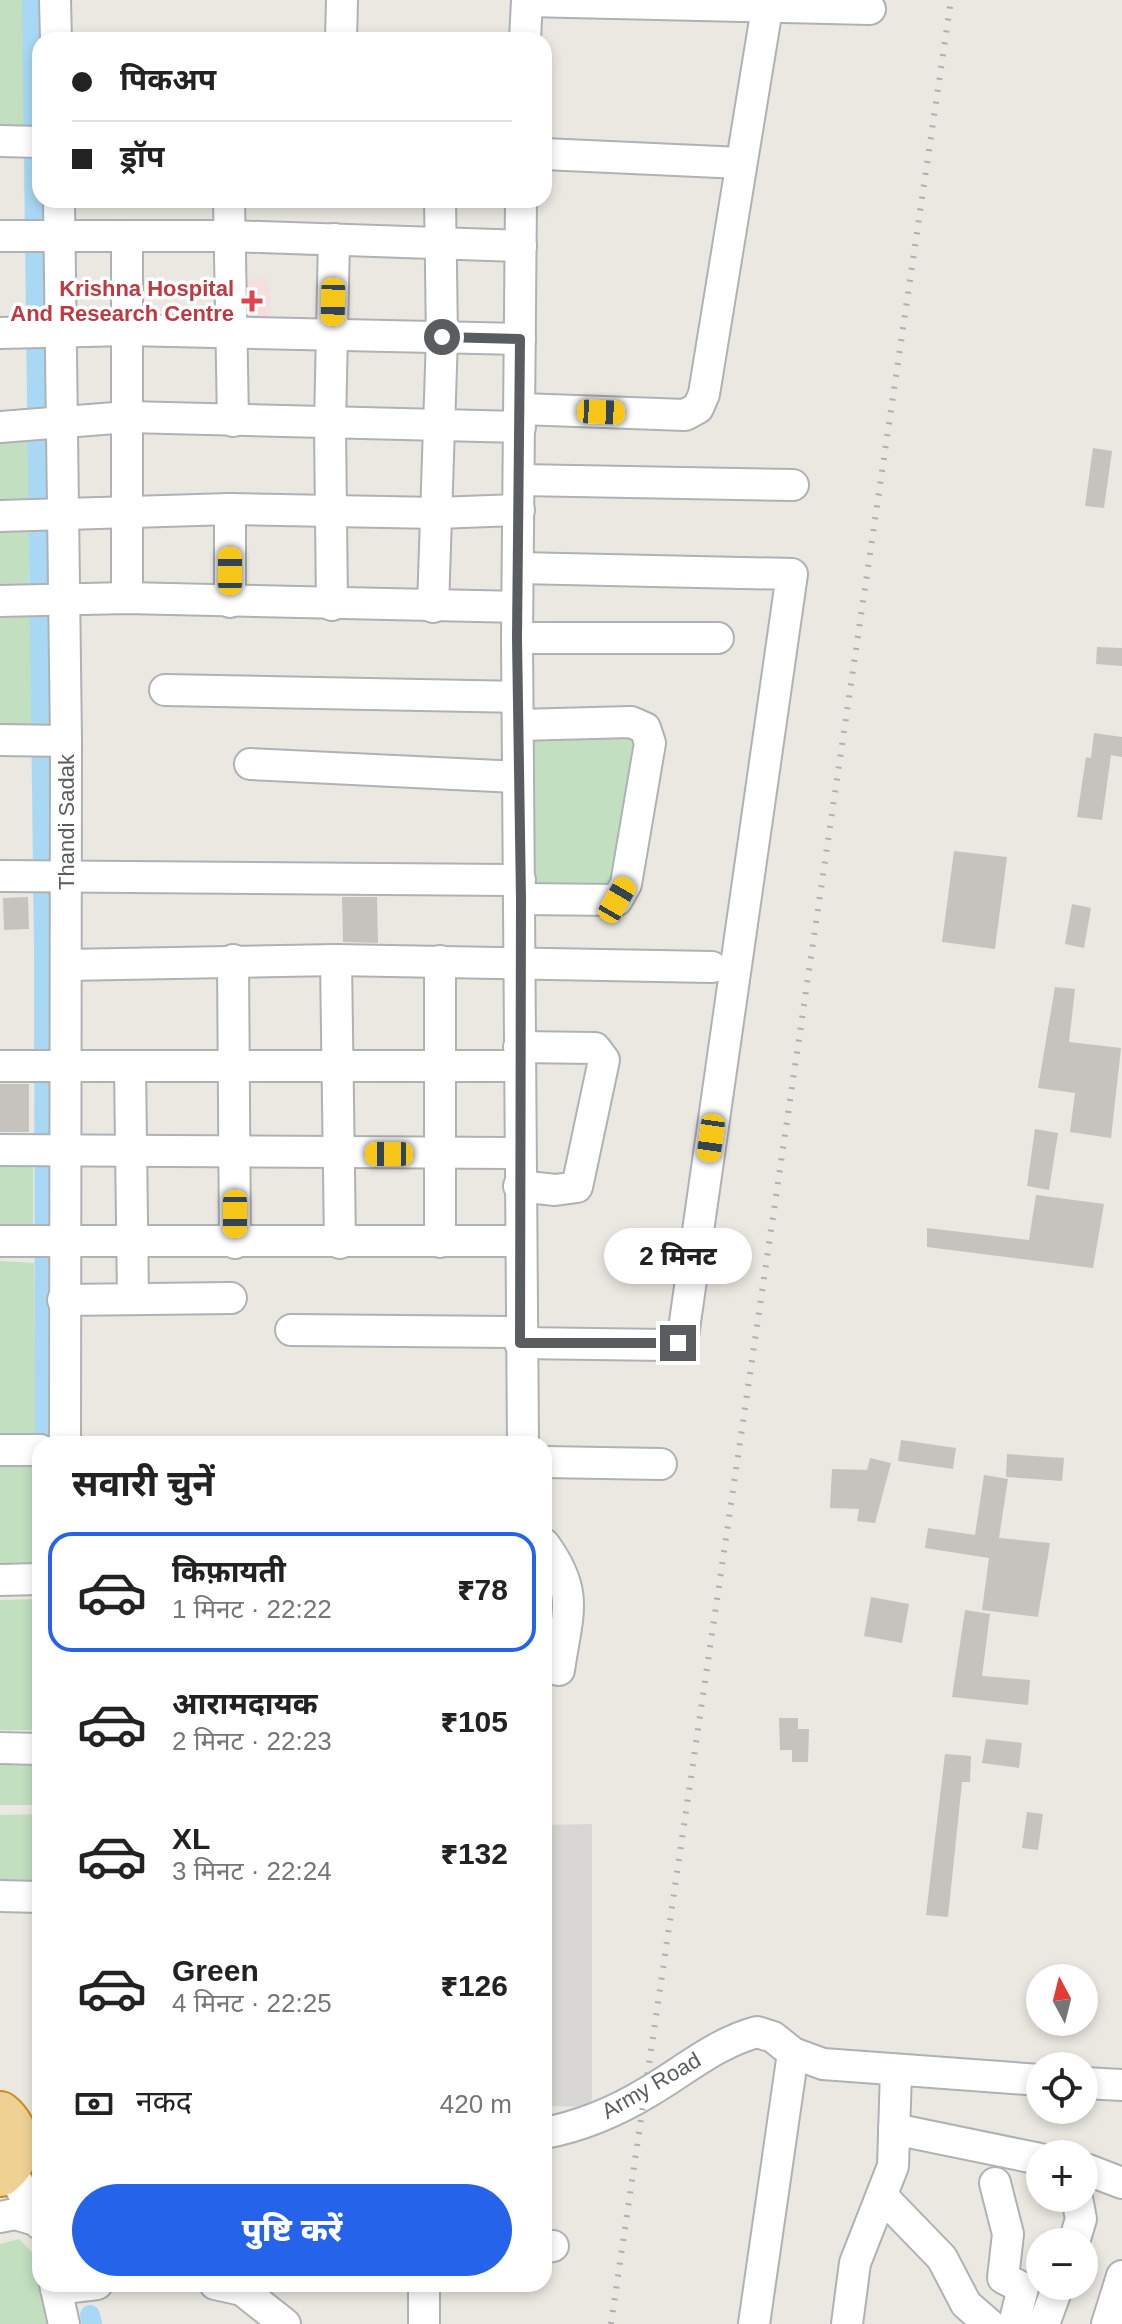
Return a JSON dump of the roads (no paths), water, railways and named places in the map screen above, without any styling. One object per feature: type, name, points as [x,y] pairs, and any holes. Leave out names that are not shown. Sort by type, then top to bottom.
[{"type":"street","points":[[55,0],[56,32]]},
{"type":"street","points":[[341,32],[342,0]]},
{"type":"street","points":[[525,32],[527,1],[870,9]]},
{"type":"street","points":[[34,425],[128,417],[330,425],[440,423],[685,415],[698,408],[704,394],[767,8]]},
{"type":"street","points":[[552,154],[741,163]]},
{"type":"street","name":"Thandi Sadak","points":[[49,1436],[63,1300],[51,1242],[52,1067],[66,965],[52,876],[50,740],[36,600],[33,235],[53,208]]},
{"type":"street","points":[[229,208],[233,421]]},
{"type":"street","points":[[433,607],[442,337],[440,208]]},
{"type":"street","points":[[521,208],[517,638],[523,1436]]},
{"type":"street","points":[[33,235],[230,236],[521,246]]},
{"type":"street","points":[[127,237],[127,598]]},
{"type":"street","points":[[332,605],[330,425],[334,239]]},
{"type":"street","points":[[33,331],[332,333],[520,339]]},
{"type":"street","points":[[520,480],[793,485]]},
{"type":"street","points":[[230,509],[230,602]]},
{"type":"street","points":[[35,514],[230,509],[437,513],[519,510]]},
{"type":"street","points":[[291,1330],[667,1345],[678,1343],[683,1336],[792,574],[519,568]]},
{"type":"street","points":[[36,600],[127,598],[517,607]]},
{"type":"street","points":[[517,638],[718,638]]},
{"type":"street","points":[[0,876],[521,890],[617,900],[626,884],[650,743],[645,728],[631,722],[518,711],[165,690]]},
{"type":"street","points":[[0,740],[50,740]]},
{"type":"street","points":[[250,764],[518,777]]},
{"type":"street","points":[[233,960],[235,1243]]},
{"type":"street","points":[[66,965],[336,960],[712,967]]},
{"type":"street","points":[[336,960],[340,1243]]},
{"type":"street","points":[[440,961],[440,1242]]},
{"type":"street","points":[[0,1066],[441,1066],[595,1048],[604,1060],[577,1187],[555,1190],[519,1186]]},
{"type":"street","points":[[130,1066],[135,1242],[133,1299]]},
{"type":"street","points":[[0,1150],[235,1154],[519,1153]]},
{"type":"street","points":[[0,1241],[519,1241]]},
{"type":"street","points":[[63,1300],[231,1298]]},
{"type":"street","points":[[0,1450],[32,1449]]},
{"type":"street","points":[[552,1462],[661,1464]]},
{"type":"street","points":[[552,1555],[561,1567],[569,1592],[559,1670]]},
{"type":"street","points":[[0,1580],[32,1579]]},
{"type":"street","points":[[0,1748],[32,1749]]},
{"type":"street","points":[[0,1896],[32,1897]]},
{"type":"street","name":"Army Road","points":[[552,2131],[586,2121],[646,2094],[711,2051],[757,2032],[773,2037],[793,2053]]},
{"type":"street","points":[[754,2324],[793,2053],[823,2064],[1026,2079]]},
{"type":"street","points":[[847,2324],[855,2263],[893,2166],[896,2071]]},
{"type":"street","points":[[1098,2084],[1122,2085]]},
{"type":"street","points":[[894,2129],[1026,2156]]},
{"type":"street","points":[[13,2149],[32,2201]]},
{"type":"street","points":[[1098,2174],[1122,2183]]},
{"type":"street","points":[[995,2183],[1008,2234],[1003,2278],[1023,2288],[1014,2324]]},
{"type":"street","points":[[882,2196],[942,2258],[966,2304],[989,2324]]},
{"type":"street","points":[[0,2217],[15,2214],[32,2220]]},
{"type":"street","points":[[1107,2324],[1122,2276]]},
{"type":"street","points":[[57,2292],[64,2324]]},
{"type":"street","points":[[242,2292],[285,2324]]},
{"type":"street","points":[[424,2292],[424,2324]]},
{"type":"street","points":[[1044,2324],[1053,2300]]},
{"type":"waterway","points":[[32,0],[32,32]]},
{"type":"waterway","points":[[35,208],[44,945],[45,1436]]},
{"type":"waterway","points":[[90,2315],[92,2324]]},
{"type":"railway","points":[[611,2324],[951,0]]},
{"type":"place","name":"Krishna Hospital And Research Centre","points":[[252,301]]}]
